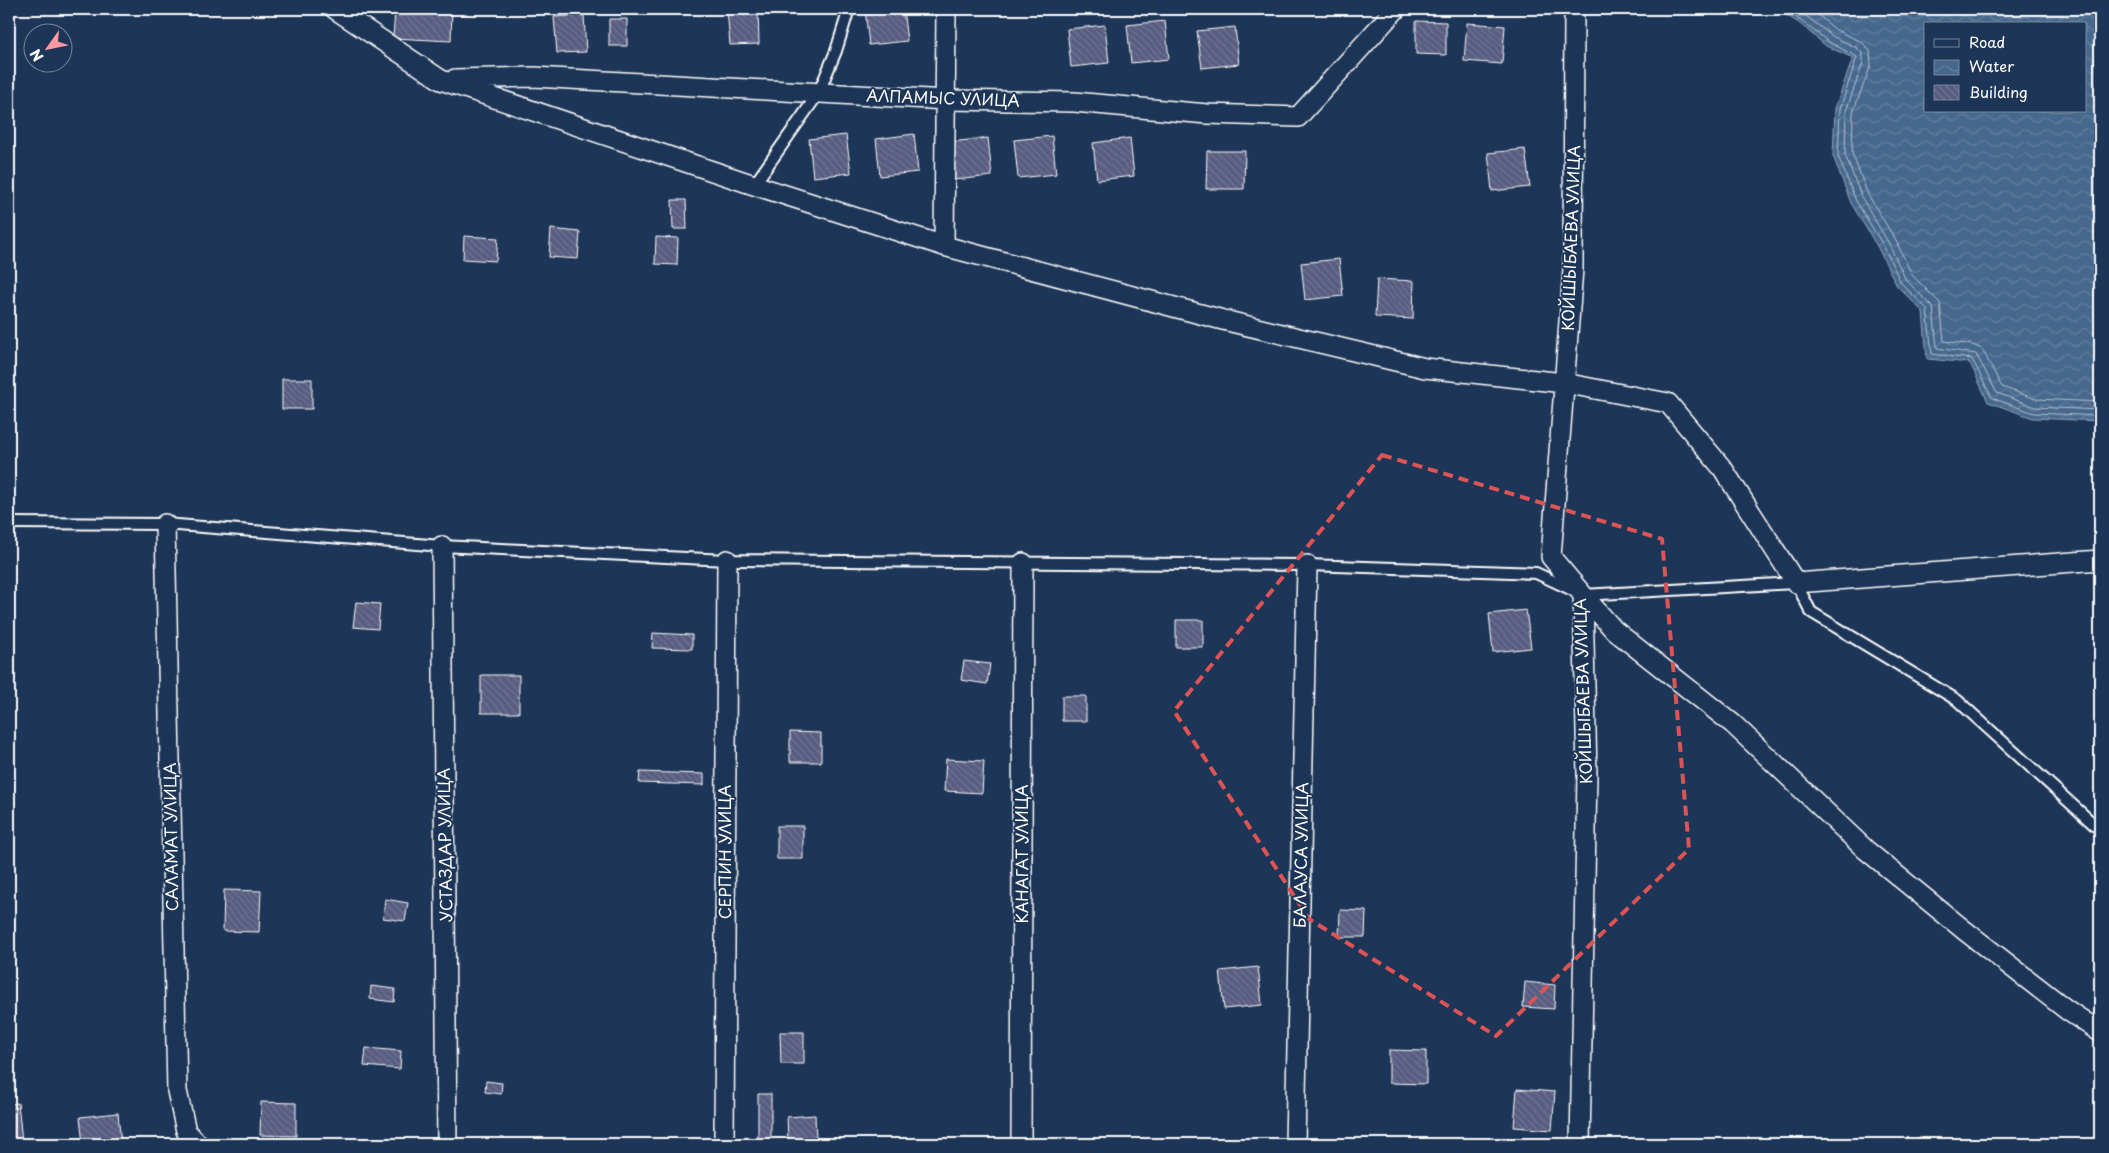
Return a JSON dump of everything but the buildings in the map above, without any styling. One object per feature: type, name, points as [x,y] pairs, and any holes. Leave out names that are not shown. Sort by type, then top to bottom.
[{"type":"street","points":[[944,246],[947,100],[946,9]]},
{"type":"street","name":"АЛПАМЫС УЛИЦА","points":[[442,80],[534,77],[947,100],[1074,102],[1206,114],[1298,117],[1396,9]]},
{"type":"street","name":"КОЙШЫБАЕВА УЛИЦА","points":[[1574,9],[1573,269],[1551,557],[1583,595],[1587,775],[1580,1144]]},
{"type":"street","points":[[345,11],[442,80],[754,185],[944,246],[1223,320],[1425,368],[1564,383],[1668,403],[1723,469],[1796,583],[2100,560]]},
{"type":"street","name":"САЛАМАТ УЛИЦА","points":[[165,524],[177,1091],[186,1131],[198,1144]]},
{"type":"street","name":"УСТАЗДАР УЛИЦА","points":[[442,546],[448,1144]]},
{"type":"street","name":"СЕРПИН УЛИЦА","points":[[724,1144],[727,560]]},
{"type":"street","name":"КАНАГАТ УЛИЦА","points":[[1021,1144],[1023,563]]},
{"type":"street","name":"БАЛАУСА УЛИЦА","points":[[1295,1144],[1307,565]]},
{"type":"street","points":[[1583,595],[1614,630],[1733,724],[1866,850],[1964,930],[2067,1010],[2100,1032]]},
{"type":"lane","points":[[754,185],[818,94],[836,51],[849,9]]},
{"type":"lane","points":[[9,523],[165,524],[442,546],[727,560],[1307,565],[1536,573],[1583,595],[1796,583],[1810,612],[1957,700],[2100,830]]},
{"type":"highlighted area","points":[[1382,455],[1662,539],[1689,849],[1496,1036],[1309,919],[1174,711]]},
{"type":"water","points":[[1776,9],[2100,9],[2100,421],[2033,418],[1988,402],[1970,363],[1927,359],[1923,312],[1897,286],[1878,248],[1851,203],[1833,156],[1835,108],[1853,58],[1826,46],[1799,23]]}]
